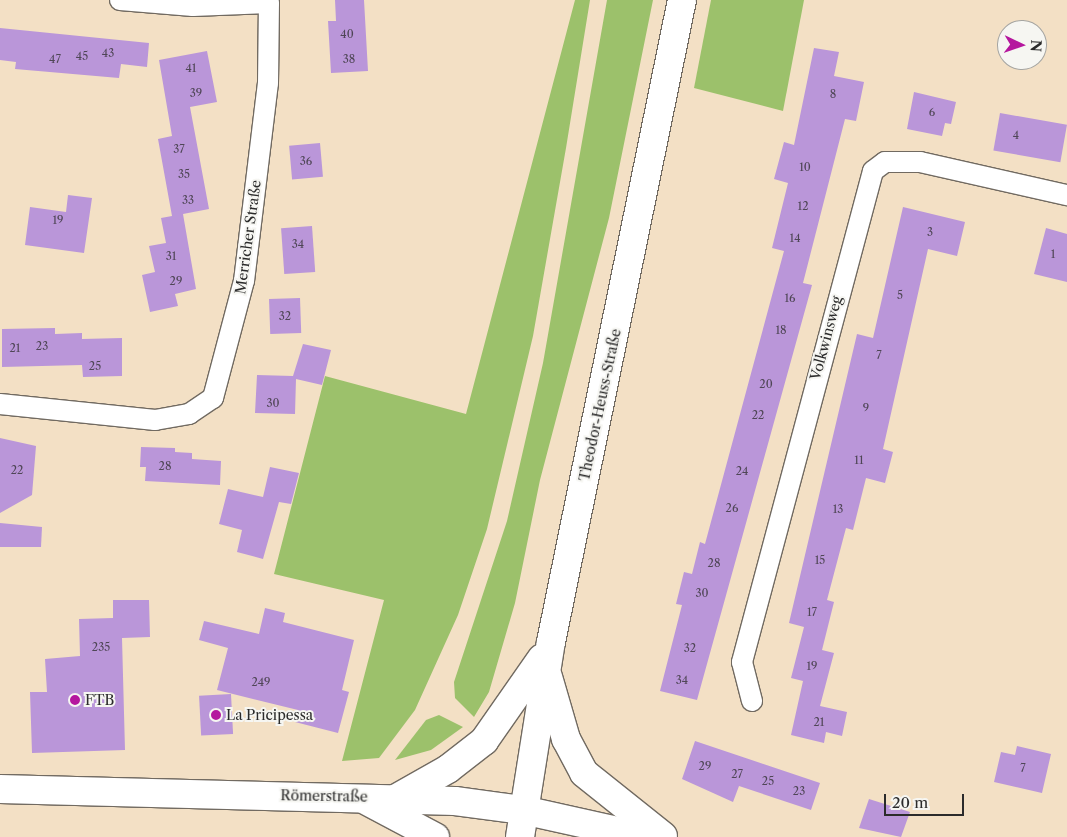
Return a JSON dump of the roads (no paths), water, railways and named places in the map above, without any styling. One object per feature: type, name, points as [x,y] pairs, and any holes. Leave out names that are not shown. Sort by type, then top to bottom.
[{"type":"main road","name":"Theodor-Heuss-Straße","points":[[520,837],[551,642],[682,0]]},
{"type":"main road","points":[[397,798],[448,769],[484,741],[551,642]]},
{"type":"main road","points":[[546,671],[566,740],[584,773],[597,788],[664,837]]},
{"type":"main road","name":"Römerstraße","points":[[0,789],[397,798],[523,810],[645,837]]},
{"type":"main road","points":[[359,797],[435,837]]},
{"type":"street","name":"Merricher Straße","points":[[0,404],[155,420],[190,414],[213,398],[244,281],[268,83],[271,1],[193,6],[120,0]]},
{"type":"street","name":"Volkwinsweg","points":[[752,701],[742,662],[873,171],[885,162],[920,162],[1067,195]]},
{"type":"place","name":"FTB","points":[[75,700]]},
{"type":"place","name":"La Pricipessa","points":[[216,715]]}]
